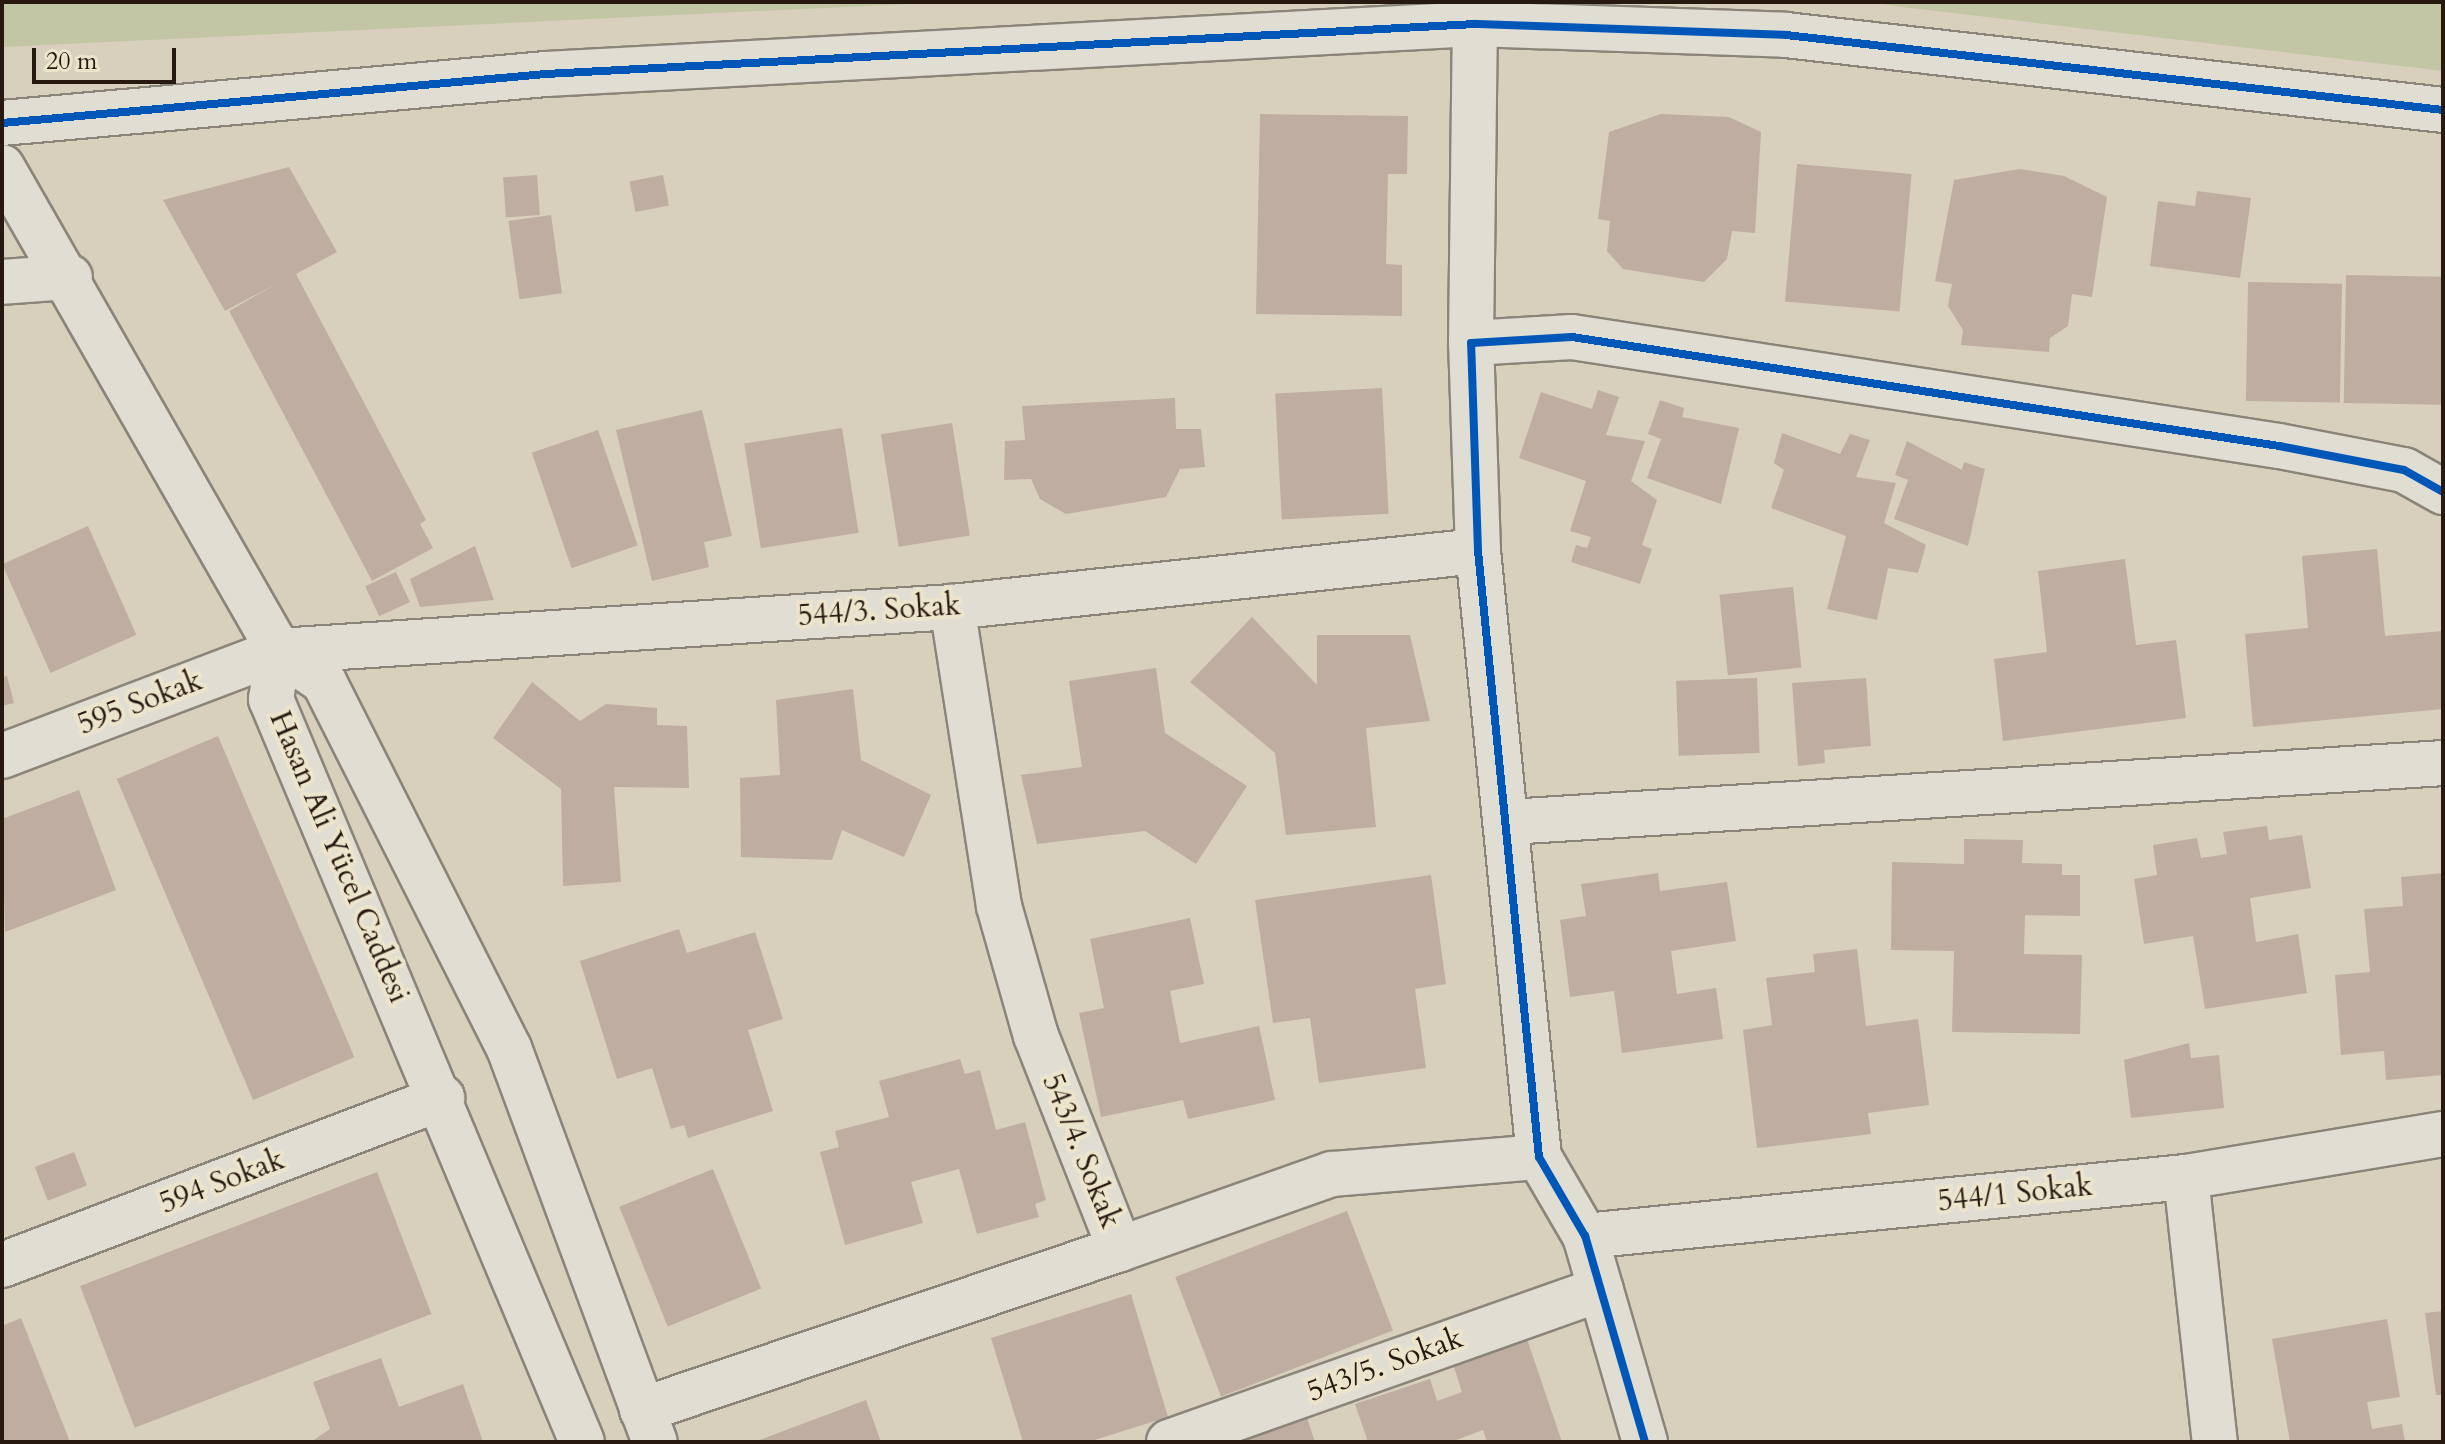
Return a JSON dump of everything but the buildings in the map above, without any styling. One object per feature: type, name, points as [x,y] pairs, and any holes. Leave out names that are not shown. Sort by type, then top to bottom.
[{"type":"street","points":[[1475,24],[1471,343],[1478,551],[1509,822],[1539,1157],[1585,1236],[1645,1442]]},
{"type":"street","points":[[2,123],[546,74],[1475,24],[1786,35],[2443,110]]},
{"type":"street","points":[[2,167],[70,277],[279,651],[324,682],[509,1048],[649,1426]]},
{"type":"street","points":[[2,282],[70,277]]},
{"type":"street","points":[[1471,343],[1603,342],[2279,446],[2404,470],[2443,492]]},
{"type":"street","name":"544/3. Sokak","points":[[279,651],[952,607],[1478,551]]},
{"type":"street","name":"543/4. Sokak","points":[[649,1426],[1120,1249],[1036,1036],[999,906],[952,607]]},
{"type":"street","name":"595 Sokak","points":[[2,756],[279,651]]},
{"type":"street","name":"Hasan Ali Yücel Caddesi","points":[[279,651],[271,699],[442,1098],[582,1442]]},
{"type":"street","points":[[1509,822],[2443,763]]},
{"type":"street","name":"594 Sokak","points":[[2,1265],[442,1098]]},
{"type":"street","name":"544/1 Sokak","points":[[1585,1236],[2186,1177],[2443,1134]]},
{"type":"street","points":[[1120,1249],[1332,1174],[1539,1157]]},
{"type":"street","points":[[2186,1177],[2215,1442]]},
{"type":"street","name":"543/5. Sokak","points":[[1169,1442],[1601,1289]]},
{"type":"green space","points":[[2,2],[950,2],[2,47]]},
{"type":"green space","points":[[1869,2],[2443,2],[2443,71],[1902,7]]},
{"type":"cycle path","points":[[2,123],[546,74],[1475,24],[1786,35],[2443,110]]},
{"type":"cycle path","points":[[1645,1442],[1585,1236],[1539,1157],[1478,551],[1471,343],[1572,337],[2279,446],[2404,470],[2443,492]]}]
